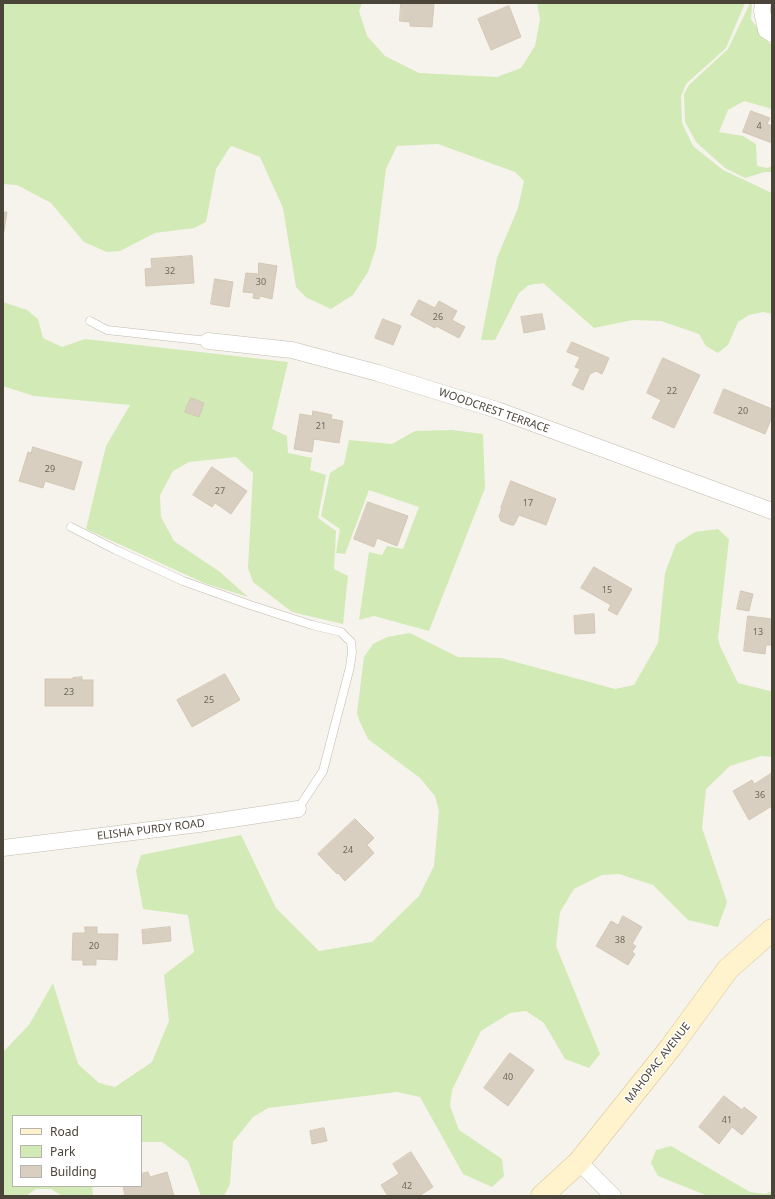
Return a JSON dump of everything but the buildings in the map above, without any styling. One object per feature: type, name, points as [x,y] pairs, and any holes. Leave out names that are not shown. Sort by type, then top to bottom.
[{"type":"street","points":[[763,3],[762,11],[769,32]]},
{"type":"street","name":"WOODCREST TERRACE","points":[[208,341],[292,350],[378,373],[497,410],[772,511]]},
{"type":"street","name":"ELISHA PURDY ROAD","points":[[3,848],[199,824],[298,809]]},
{"type":"street","name":"MAHOPAC AVENUE","points":[[542,1196],[579,1162],[671,1047],[728,969],[772,930]]},
{"type":"street","points":[[579,1162],[613,1196]]},
{"type":"lane","points":[[90,321],[107,330],[208,341]]},
{"type":"lane","points":[[71,526],[116,550],[183,581],[250,605],[312,625],[341,632],[351,642],[352,652],[350,666],[322,770],[298,809]]},
{"type":"green space","points":[[3,3],[362,3],[359,11],[367,36],[385,56],[419,73],[497,77],[521,68],[535,46],[540,19],[537,3],[745,3],[726,48],[686,84],[681,96],[682,123],[693,146],[723,170],[772,193],[772,314],[763,312],[749,315],[738,322],[728,345],[718,353],[706,346],[699,334],[661,321],[633,320],[594,328],[543,283],[529,285],[519,293],[495,340],[481,340],[497,258],[518,208],[524,181],[515,172],[438,144],[397,146],[386,169],[376,248],[368,272],[353,295],[331,309],[307,298],[296,287],[283,208],[260,157],[232,146],[216,169],[206,222],[194,228],[155,233],[120,251],[107,252],[84,242],[51,203],[17,185],[3,184]]},
{"type":"green space","points":[[750,3],[752,3],[751,19],[764,38],[772,45],[772,109],[744,101],[728,110],[719,132],[743,136],[756,144],[757,166],[767,168],[772,166],[772,172],[765,172],[745,178],[725,168],[696,142],[685,122],[684,94],[689,85],[728,49]]},
{"type":"green space","points":[[3,302],[27,310],[38,319],[43,338],[62,347],[85,339],[288,362],[272,429],[287,436],[288,453],[312,458],[310,470],[326,475],[318,518],[336,531],[334,569],[348,576],[343,624],[292,612],[253,582],[248,568],[253,473],[236,457],[189,462],[173,471],[160,495],[161,517],[174,541],[220,572],[248,597],[204,583],[86,529],[106,446],[130,405],[34,396],[3,386]]},
{"type":"green space","points":[[452,430],[483,434],[485,488],[429,631],[374,616],[359,620],[369,552],[382,555],[387,546],[403,549],[419,507],[369,490],[345,554],[336,553],[340,529],[321,516],[330,473],[344,464],[349,440],[392,444],[415,431]]},
{"type":"green space","points":[[718,529],[729,539],[718,638],[720,646],[738,683],[770,691],[772,690],[772,757],[761,756],[730,766],[706,789],[702,828],[727,902],[718,927],[688,920],[653,885],[619,874],[602,875],[574,889],[560,912],[556,946],[600,1054],[589,1068],[565,1059],[544,1023],[526,1011],[510,1013],[481,1031],[452,1090],[450,1106],[459,1130],[502,1159],[504,1176],[492,1187],[463,1174],[420,1097],[397,1092],[268,1108],[253,1117],[233,1142],[230,1184],[224,1196],[201,1196],[188,1161],[162,1142],[142,1142],[142,1115],[12,1115],[12,1187],[92,1187],[93,1196],[62,1196],[51,1189],[36,1189],[26,1196],[3,1196],[3,1052],[29,1025],[53,983],[78,1064],[99,1083],[115,1087],[152,1062],[169,1021],[164,975],[194,952],[188,915],[143,909],[136,871],[141,855],[241,835],[276,908],[319,951],[372,942],[419,896],[434,866],[439,811],[435,796],[420,778],[368,739],[359,720],[357,713],[364,657],[373,644],[387,637],[410,633],[458,657],[501,658],[615,689],[634,685],[658,643],[665,573],[676,544],[695,532]]},
{"type":"green space","points":[[671,1146],[750,1192],[765,1194],[772,1191],[772,1196],[708,1196],[658,1176],[651,1163],[656,1150]]}]
